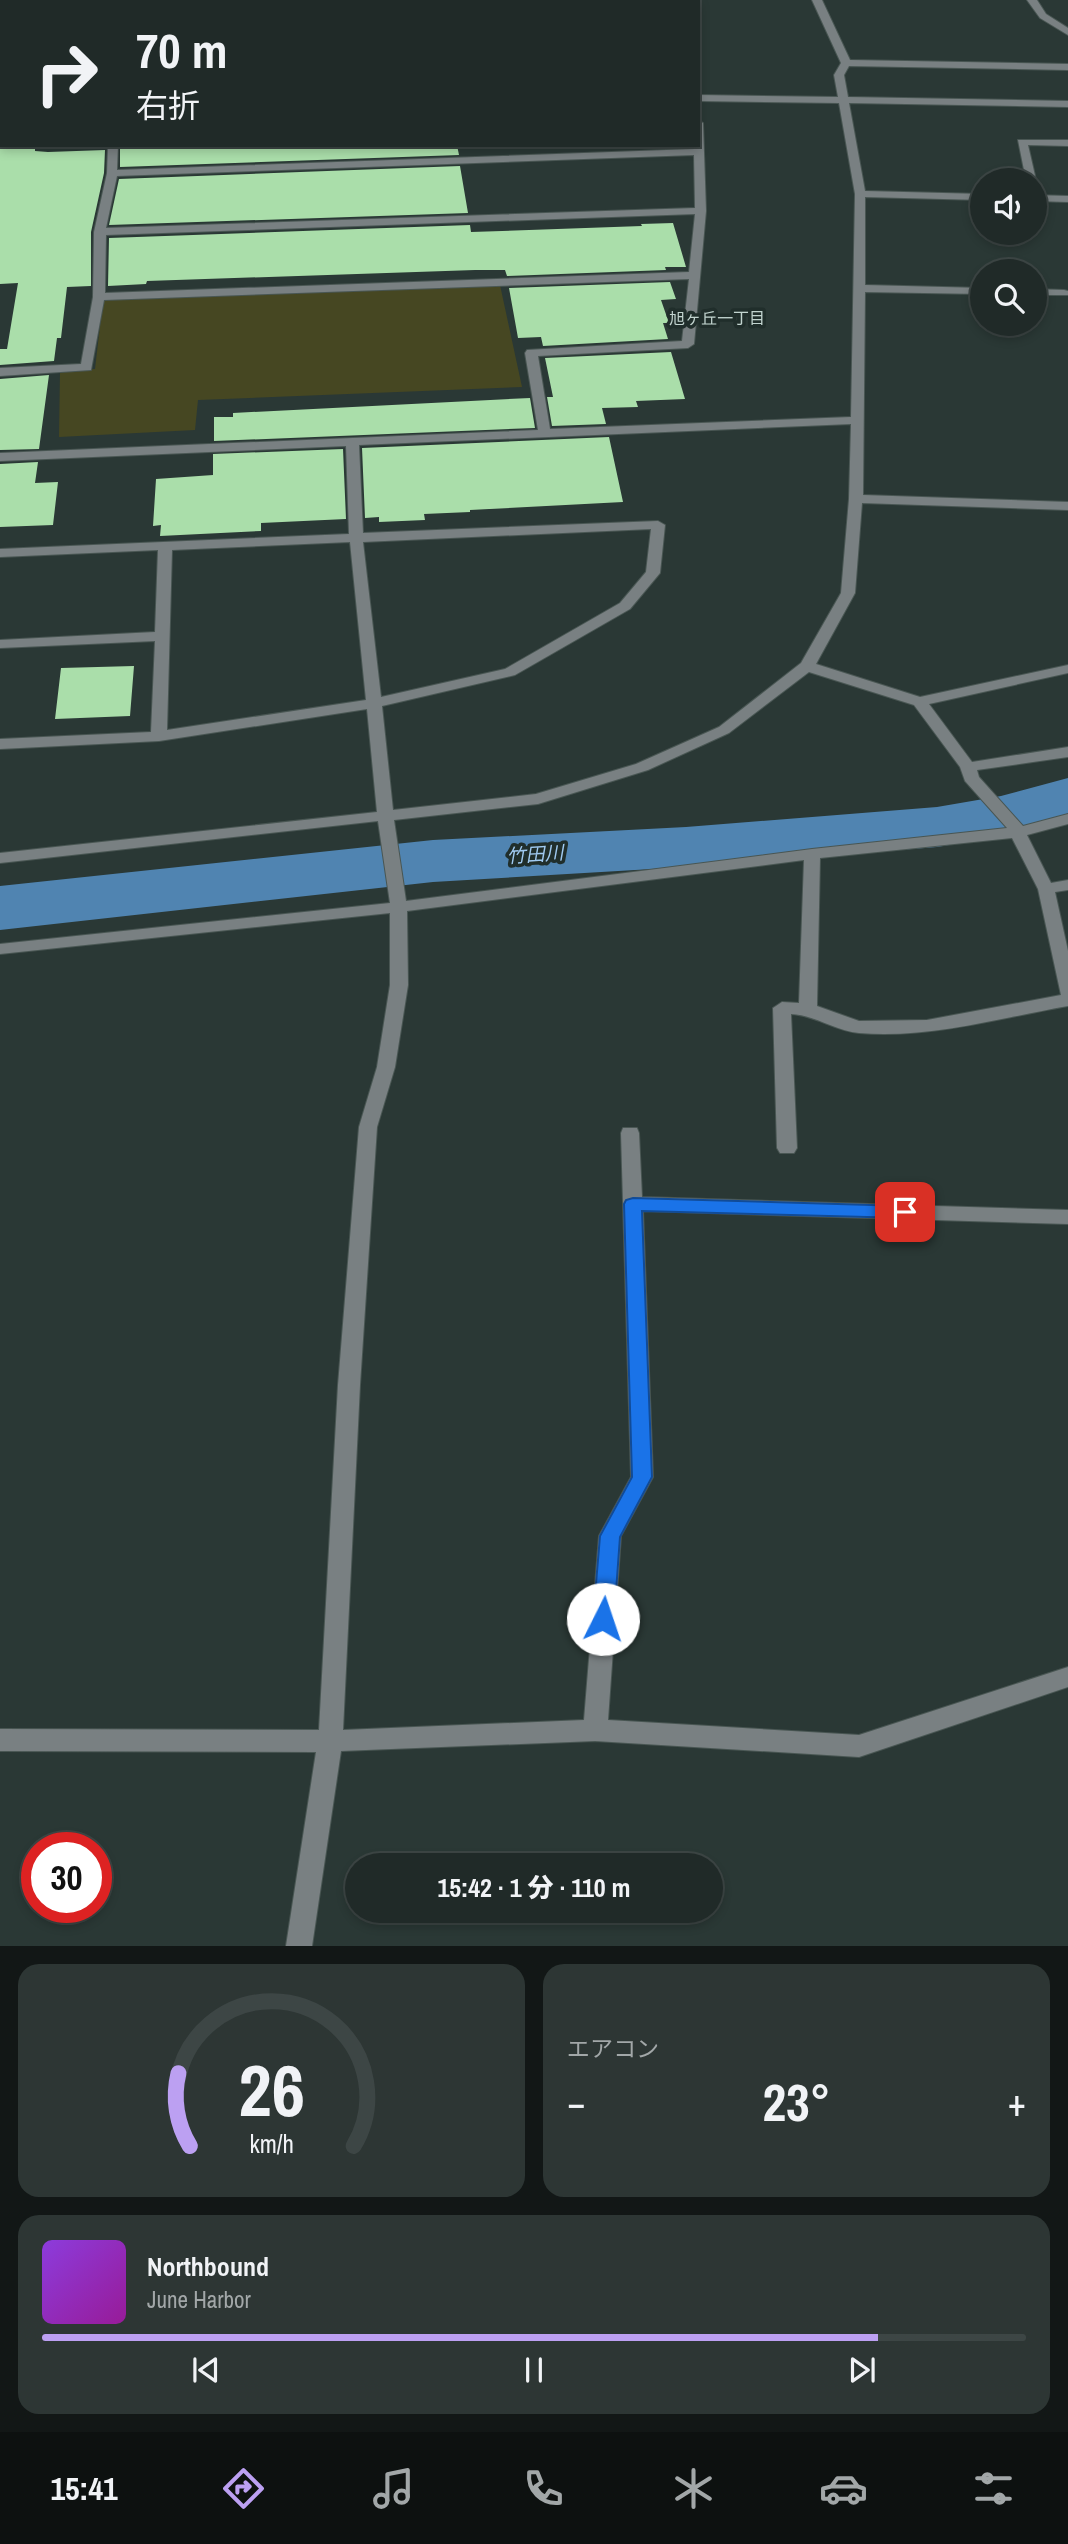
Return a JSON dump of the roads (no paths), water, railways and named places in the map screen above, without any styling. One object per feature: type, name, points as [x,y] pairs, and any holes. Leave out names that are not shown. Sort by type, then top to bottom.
[{"type":"street","points":[[817,0],[846,64]]},
{"type":"street","points":[[1032,0],[1043,16],[1068,32]]},
{"type":"street","points":[[846,64],[1068,66]]},
{"type":"street","points":[[0,858],[538,799],[642,767],[724,730],[807,666],[848,593],[856,499],[860,194],[839,75],[846,64]]},
{"type":"street","points":[[700,98],[1068,104]]},
{"type":"street","points":[[1028,168],[1022,142],[1068,143]]},
{"type":"street","points":[[0,372],[87,367],[99,298],[100,232],[112,173],[113,147]]},
{"type":"street","points":[[545,435],[531,353],[688,344],[701,211],[700,147]]},
{"type":"street","points":[[112,173],[700,152]]},
{"type":"street","points":[[860,194],[970,197]]},
{"type":"street","points":[[1047,198],[1068,199]]},
{"type":"street","points":[[100,232],[701,211]]},
{"type":"street","points":[[99,298],[696,275]]},
{"type":"street","points":[[859,288],[970,291]]},
{"type":"street","points":[[1047,292],[1066,293],[1068,306]]},
{"type":"street","points":[[0,457],[859,420]]},
{"type":"street","points":[[299,1945],[330,1741],[349,1385],[368,1127],[386,1067],[399,985],[399,902],[388,847],[356,538],[352,443]]},
{"type":"street","points":[[856,499],[1068,506]]},
{"type":"street","points":[[0,553],[658,525],[653,573],[625,606],[510,672],[374,703],[159,736],[0,744]]},
{"type":"street","points":[[159,736],[166,546]]},
{"type":"street","points":[[0,644],[163,636]]},
{"type":"street","points":[[807,666],[919,702],[1068,668]]},
{"type":"street","points":[[919,702],[970,773],[1016,829],[1046,889],[1068,992]]},
{"type":"street","points":[[970,773],[1068,752]]},
{"type":"street","points":[[0,949],[812,854],[1016,829],[1068,819]]},
{"type":"street","points":[[808,1009],[812,854]]},
{"type":"street","points":[[1046,889],[1068,885]]},
{"type":"street","points":[[787,1148],[782,1008],[808,1009],[857,1027],[927,1026],[1068,1000]]},
{"type":"street","points":[[595,1730],[610,1536],[642,1477],[630,1133]]},
{"type":"street","points":[[633,1204],[1068,1217]]},
{"type":"street","points":[[0,1740],[330,1741],[595,1730],[859,1746],[1068,1677]]},
{"type":"waterway","name":"竹田川","points":[[0,908],[433,861],[686,847],[937,827],[1008,815],[1068,798]]},
{"type":"district","name":"旭ヶ丘一丁目","points":[[717,318]]}]
